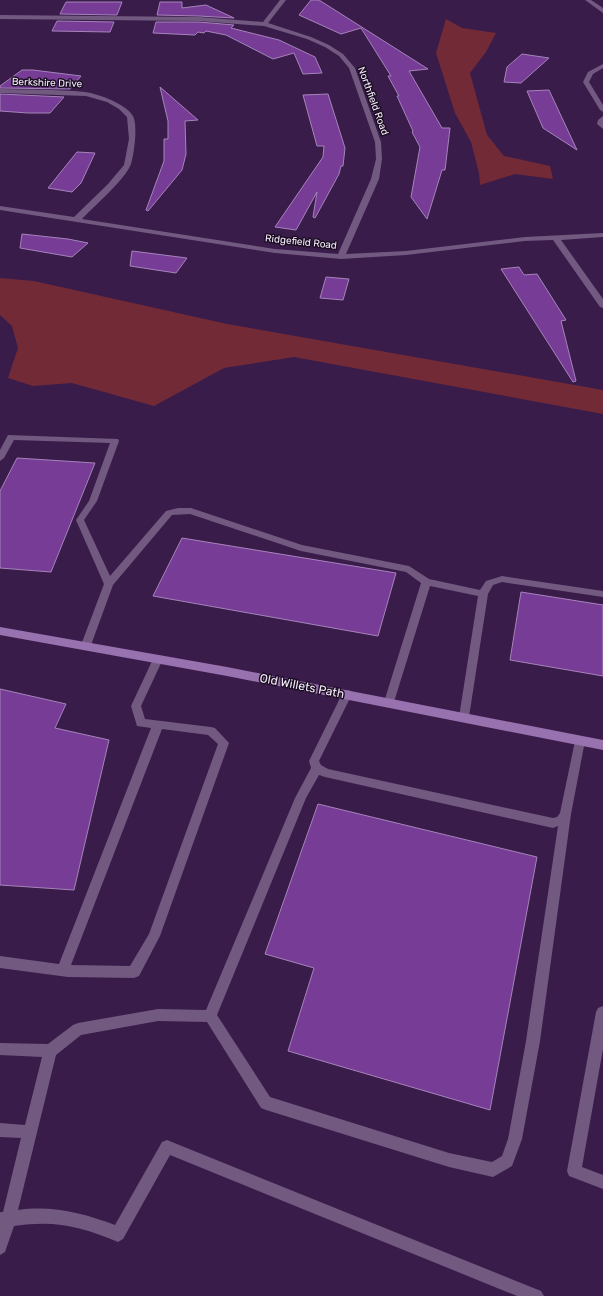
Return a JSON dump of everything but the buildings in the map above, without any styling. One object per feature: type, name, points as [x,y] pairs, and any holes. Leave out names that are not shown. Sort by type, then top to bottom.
[{"type":"main road","name":"Old Willets Path","points":[[0,631],[86,645],[347,694],[603,745]]},
{"type":"street","points":[[265,24],[283,0]]},
{"type":"street","points":[[588,0],[603,11]]},
{"type":"street","name":"Northfield Road","points":[[0,17],[199,18],[265,24],[309,38],[327,46],[341,55],[352,68],[376,135],[379,159],[376,179],[341,256]]},
{"type":"street","points":[[603,66],[590,73],[586,82],[603,110]]},
{"type":"street","name":"Berkshire Drive","points":[[0,90],[86,94],[109,101],[122,108],[130,117],[132,139],[127,165],[111,186],[76,220]]},
{"type":"street","points":[[603,118],[600,121],[600,124],[603,127]]},
{"type":"street","name":"Ridgefield Road","points":[[0,208],[275,251],[341,256],[406,253],[555,237],[603,235]]},
{"type":"street","points":[[555,237],[603,305]]},
{"type":"lane","points":[[0,458],[11,437],[115,440],[93,501],[80,520],[109,584]]},
{"type":"lane","points":[[86,645],[109,584],[169,513],[178,511],[191,511],[301,548],[409,569],[426,582],[484,594]]},
{"type":"lane","points":[[464,717],[484,594],[489,583],[502,579],[603,594]]},
{"type":"lane","points":[[389,702],[426,582]]},
{"type":"lane","points":[[0,962],[63,970],[134,972],[154,936],[224,742],[211,731],[141,723],[136,706],[158,659]]},
{"type":"lane","points":[[347,694],[314,761],[317,768],[325,773],[552,823],[561,820],[565,814]]},
{"type":"lane","points":[[63,970],[158,725]]},
{"type":"lane","points":[[210,1016],[266,1103],[449,1160],[493,1170],[507,1161],[515,1139],[533,1040],[565,814],[580,741]]},
{"type":"lane","points":[[210,1016],[301,798],[317,768]]},
{"type":"lane","points":[[603,1012],[574,1171],[603,1182]]},
{"type":"lane","points":[[0,1247],[4,1220],[30,1132],[50,1051],[78,1029],[158,1014],[192,1017],[210,1016]]},
{"type":"lane","points":[[0,1049],[50,1051]]},
{"type":"lane","points":[[0,1130],[30,1132]]},
{"type":"lane","points":[[4,1220],[40,1215],[83,1221],[118,1234],[167,1147],[536,1296]]},
{"type":"shaded area","points":[[446,19],[462,28],[496,33],[486,52],[470,73],[487,135],[504,156],[550,166],[553,179],[515,174],[480,185],[479,173],[471,142],[455,113],[436,53]]},
{"type":"shaded area","points":[[0,278],[34,281],[227,324],[603,390],[603,414],[294,357],[224,368],[154,406],[72,383],[33,386],[8,378],[18,348],[12,326],[0,315]]}]
